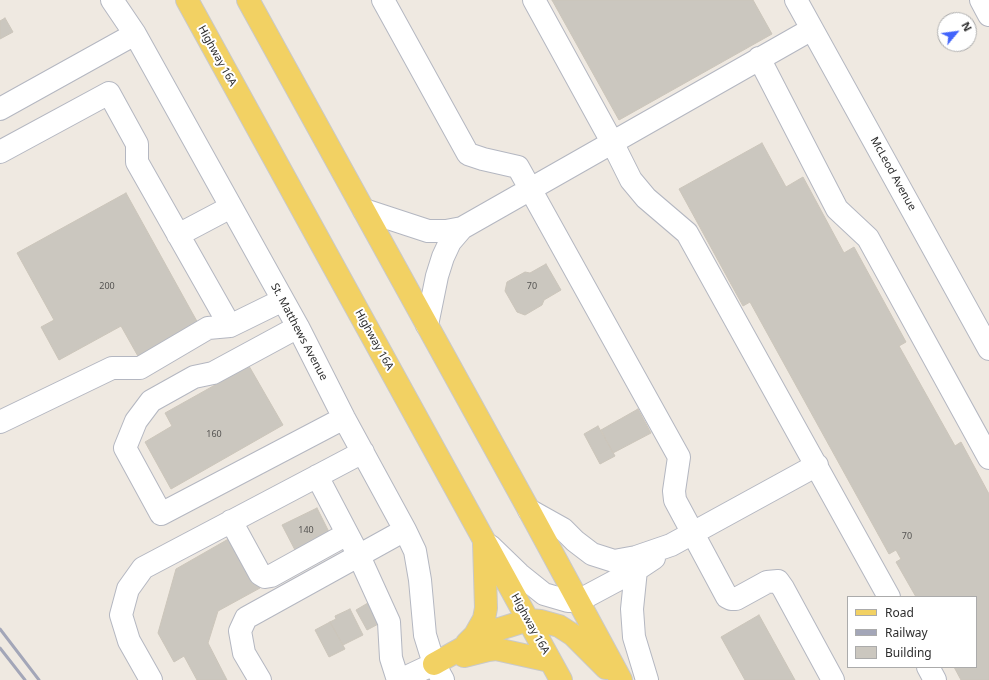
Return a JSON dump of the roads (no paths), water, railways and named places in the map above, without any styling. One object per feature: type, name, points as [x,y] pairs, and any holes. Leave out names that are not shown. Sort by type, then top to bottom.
[{"type":"main road","name":"Highway 16A","points":[[187,0],[561,680]]},
{"type":"main road","points":[[248,0],[621,680]]},
{"type":"main road","points":[[438,672],[475,635],[484,619],[486,608],[484,540]]},
{"type":"main road","points":[[462,648],[493,631],[528,620],[541,621],[559,626],[573,635],[618,680]]},
{"type":"main road","points":[[438,672],[488,650],[496,649],[550,661]]},
{"type":"street","name":"St. Matthews Avenue","points":[[112,0],[135,34],[298,327],[344,418],[405,530],[415,551],[420,580],[425,635],[438,672]]},
{"type":"street","points":[[383,0],[468,154],[518,167],[679,458],[674,491],[675,500],[727,596],[731,599],[736,599],[767,582],[778,581],[833,680]]},
{"type":"street","points":[[534,0],[612,142],[631,180],[646,198],[687,233],[888,596]]},
{"type":"street","name":"McLeod Avenue","points":[[796,0],[989,349]]},
{"type":"street","points":[[981,0],[989,14]]},
{"type":"street","points":[[364,210],[428,231],[446,231],[462,228],[812,28]]},
{"type":"street","points":[[0,109],[135,34]]},
{"type":"street","points":[[759,58],[837,209],[868,238],[989,458]]},
{"type":"street","points":[[0,152],[109,93],[138,144],[137,162],[230,326]]},
{"type":"street","points":[[178,235],[231,207]]},
{"type":"street","points":[[427,325],[437,276],[443,257],[450,242],[462,228]]},
{"type":"street","points":[[0,422],[112,368],[140,368],[208,328],[230,326],[283,300]]},
{"type":"street","points":[[298,327],[213,373],[194,377],[151,401],[136,421],[125,448],[161,514],[344,418]]},
{"type":"street","points":[[151,680],[129,641],[121,615],[128,589],[143,568],[363,452]]},
{"type":"street","points":[[529,510],[563,529],[575,541],[592,554],[614,561],[636,557],[671,545],[817,465]]},
{"type":"street","points":[[317,476],[359,556],[389,622],[391,658],[399,680],[438,672]]},
{"type":"street","points":[[231,521],[260,574],[265,577],[270,576],[347,534]]},
{"type":"street","points":[[259,680],[244,652],[240,631],[246,618],[405,530]]},
{"type":"street","points":[[484,540],[519,574],[544,594],[568,601],[578,601],[636,570],[661,554],[671,545]]},
{"type":"street","points":[[636,570],[632,609],[634,637],[647,680]]},
{"type":"street","points":[[929,668],[935,680]]},
{"type":"railway","points":[[0,629],[39,680]]},
{"type":"railway","points":[[0,648],[25,680]]}]
